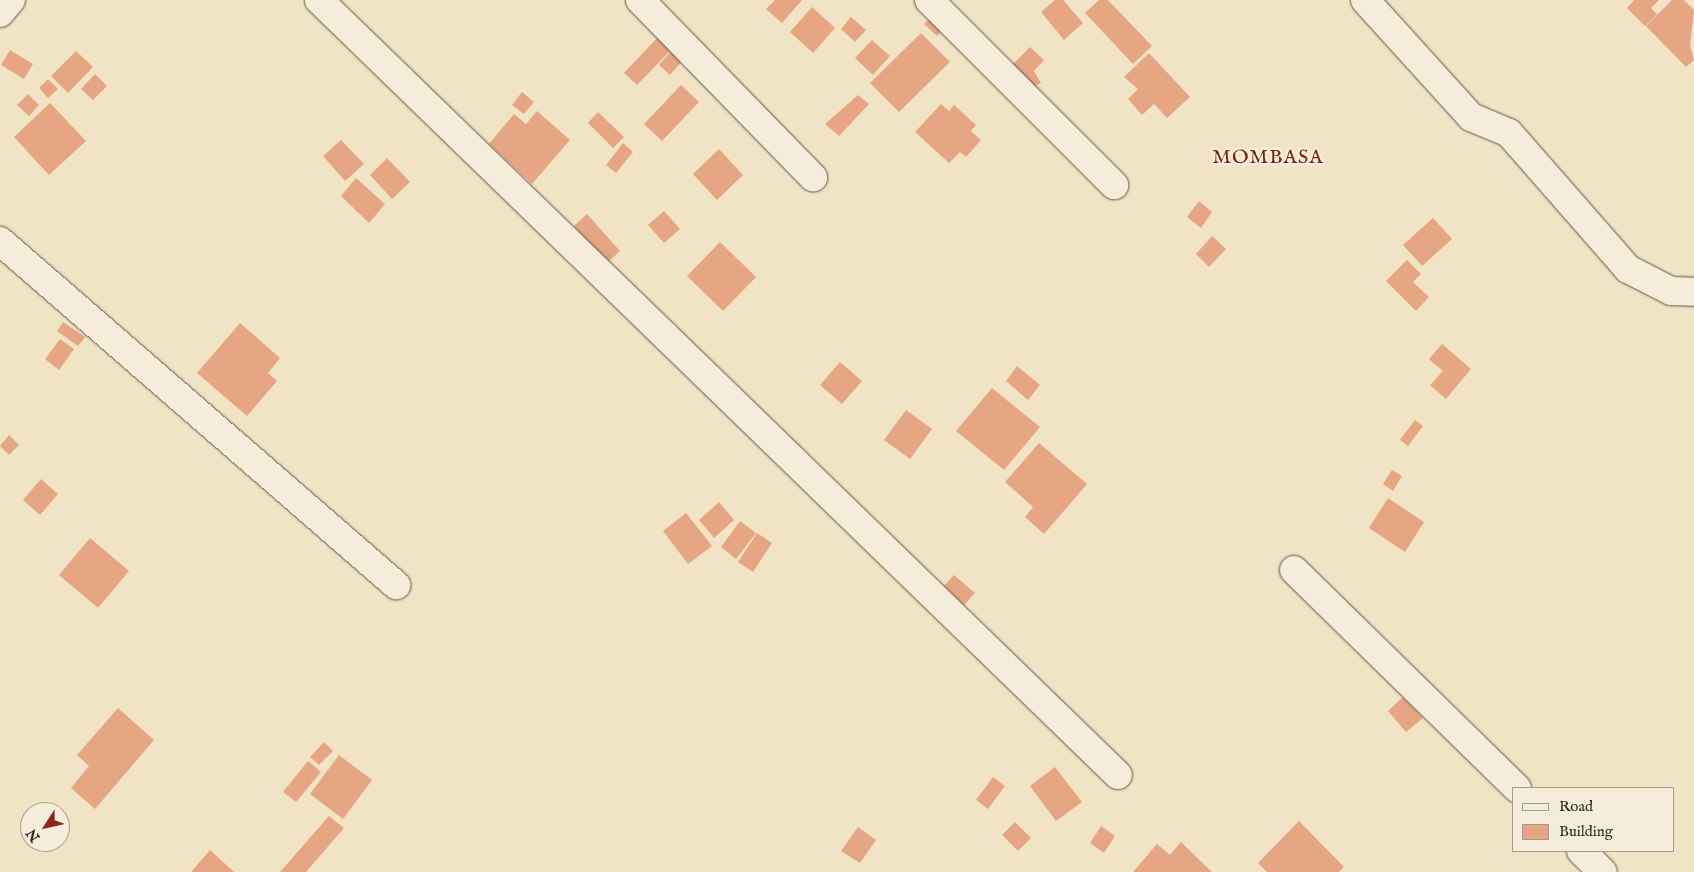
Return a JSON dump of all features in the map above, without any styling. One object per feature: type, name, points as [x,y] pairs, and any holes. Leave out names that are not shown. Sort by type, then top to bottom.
[{"type":"street","points":[[0,13],[11,0]]},
{"type":"street","points":[[319,0],[1118,775]]},
{"type":"street","points":[[640,0],[813,176]]},
{"type":"street","points":[[929,0],[1114,185]]},
{"type":"street","points":[[1365,0],[1471,117],[1509,133],[1628,269],[1671,291],[1694,292]]},
{"type":"street","points":[[0,241],[396,586]]},
{"type":"street","points":[[1294,570],[1516,787]]},
{"type":"street","points":[[1582,852],[1603,872]]},
{"type":"building","points":[[775,0],[802,0],[782,23],[766,9]]},
{"type":"building","points":[[1055,0],[1063,0],[1083,23],[1064,40],[1041,12]]},
{"type":"building","points":[[1099,0],[1108,0],[1152,46],[1133,64],[1085,13]]},
{"type":"building","points":[[1634,0],[1659,0],[1651,8],[1657,14],[1645,26],[1627,8]]},
{"type":"building","points":[[1672,0],[1684,0],[1694,10],[1690,46],[1694,60],[1686,67],[1646,26]]},
{"type":"building","points":[[812,7],[835,28],[813,53],[790,32]]},
{"type":"building","points":[[935,13],[947,25],[937,36],[924,24]]},
{"type":"building","points":[[851,17],[866,30],[855,42],[841,29]]},
{"type":"building","points":[[921,33],[950,62],[899,112],[870,83]]},
{"type":"building","points":[[659,36],[672,49],[637,85],[624,73]]},
{"type":"building","points":[[872,40],[890,56],[873,75],[855,58]]},
{"type":"building","points":[[1030,47],[1044,60],[1034,71],[1041,83],[1034,87],[1013,64]]},
{"type":"building","points":[[10,50],[33,64],[24,79],[1,65]]},
{"type":"building","points":[[672,50],[683,60],[670,75],[659,65]]},
{"type":"building","points":[[76,51],[93,67],[68,93],[51,76]]},
{"type":"building","points":[[1149,53],[1190,97],[1167,118],[1154,104],[1142,115],[1128,99],[1138,89],[1124,77]]},
{"type":"building","points":[[95,74],[107,86],[93,100],[81,89]]},
{"type":"building","points":[[48,79],[58,89],[48,98],[39,88]]},
{"type":"building","points":[[681,85],[699,102],[662,141],[644,124]]},
{"type":"building","points":[[522,92],[534,102],[524,114],[512,105]]},
{"type":"building","points":[[28,94],[39,105],[29,116],[17,105]]},
{"type":"building","points":[[858,95],[869,104],[839,136],[825,124]]},
{"type":"building","points":[[50,103],[86,141],[49,175],[14,137]]},
{"type":"building","points":[[941,104],[949,111],[954,105],[976,125],[971,131],[981,140],[966,157],[960,152],[949,163],[915,132]]},
{"type":"building","points":[[537,111],[570,140],[532,184],[489,144],[514,114],[526,124]]},
{"type":"building","points":[[598,112],[624,137],[613,148],[588,123]]},
{"type":"building","points":[[341,140],[364,164],[345,181],[323,156]]},
{"type":"building","points":[[623,143],[633,152],[616,173],[606,165]]},
{"type":"building","points":[[719,149],[743,175],[717,200],[693,174]]},
{"type":"building","points":[[387,158],[410,182],[392,199],[370,175]]},
{"type":"building","points":[[356,178],[385,204],[369,223],[341,196]]},
{"type":"building","points":[[1199,201],[1212,212],[1201,228],[1187,217]]},
{"type":"building","points":[[664,211],[680,229],[664,243],[648,225]]},
{"type":"building","points":[[587,214],[620,251],[607,263],[574,226]]},
{"type":"building","points":[[1433,218],[1452,239],[1422,266],[1403,245]]},
{"type":"building","points":[[1212,236],[1226,249],[1209,267],[1196,254]]},
{"type":"building","points":[[720,242],[756,277],[723,311],[687,276]]},
{"type":"building","points":[[1407,260],[1421,274],[1413,282],[1429,297],[1416,311],[1386,281]]},
{"type":"building","points":[[63,322],[85,337],[78,346],[57,331]]},
{"type":"building","points":[[240,323],[280,358],[268,373],[277,381],[247,416],[197,373]]},
{"type":"building","points":[[60,339],[74,349],[59,370],[45,359]]},
{"type":"building","points":[[1442,344],[1471,369],[1446,399],[1430,385],[1443,371],[1429,359]]},
{"type":"building","points":[[840,362],[862,381],[842,404],[820,385]]},
{"type":"building","points":[[1017,366],[1040,385],[1028,400],[1006,381]]},
{"type":"building","points":[[992,388],[1040,427],[1004,470],[956,431]]},
{"type":"building","points":[[906,410],[932,429],[910,459],[884,440]]},
{"type":"building","points":[[1415,420],[1423,426],[1408,446],[1400,440]]},
{"type":"building","points":[[9,435],[19,445],[9,455],[0,446]]},
{"type":"building","points":[[1039,443],[1087,484],[1044,534],[1025,517],[1033,507],[1005,482]]},
{"type":"building","points":[[1392,470],[1402,476],[1393,491],[1383,484]]},
{"type":"building","points":[[41,479],[58,494],[40,515],[23,500]]},
{"type":"building","points":[[1388,498],[1424,522],[1405,552],[1369,528]]},
{"type":"building","points":[[719,502],[734,520],[714,538],[699,520]]},
{"type":"building","points":[[686,513],[712,546],[688,564],[663,531]]},
{"type":"building","points":[[740,521],[756,533],[736,559],[721,547]]},
{"type":"building","points":[[757,533],[772,543],[753,572],[738,562]]},
{"type":"building","points":[[90,538],[129,571],[98,608],[59,575]]},
{"type":"building","points":[[954,575],[975,593],[964,605],[944,586]]},
{"type":"building","points":[[1403,697],[1423,718],[1406,732],[1388,711]]},
{"type":"building","points":[[118,708],[154,740],[95,809],[71,788],[89,766],[77,755]]},
{"type":"building","points":[[324,742],[333,751],[319,765],[310,757]]},
{"type":"building","points":[[339,755],[372,780],[343,819],[310,794]]},
{"type":"building","points":[[308,761],[321,772],[296,802],[283,792]]},
{"type":"building","points":[[1055,767],[1082,802],[1056,821],[1030,786]]},
{"type":"building","points":[[993,777],[1005,786],[988,809],[976,800]]},
{"type":"building","points":[[329,816],[344,828],[306,872],[280,872]]},
{"type":"building","points":[[1299,821],[1344,867],[1339,872],[1267,872],[1258,863]]},
{"type":"building","points":[[1015,822],[1031,838],[1018,851],[1002,835]]},
{"type":"building","points":[[1101,826],[1115,836],[1104,853],[1090,843]]},
{"type":"building","points":[[858,827],[876,840],[860,863],[841,851]]},
{"type":"building","points":[[1181,842],[1212,872],[1133,872],[1157,844],[1170,855]]},
{"type":"building","points":[[210,850],[234,872],[191,872]]},
{"type":"district","name":"MOMBASA","points":[[1268,157]]}]
